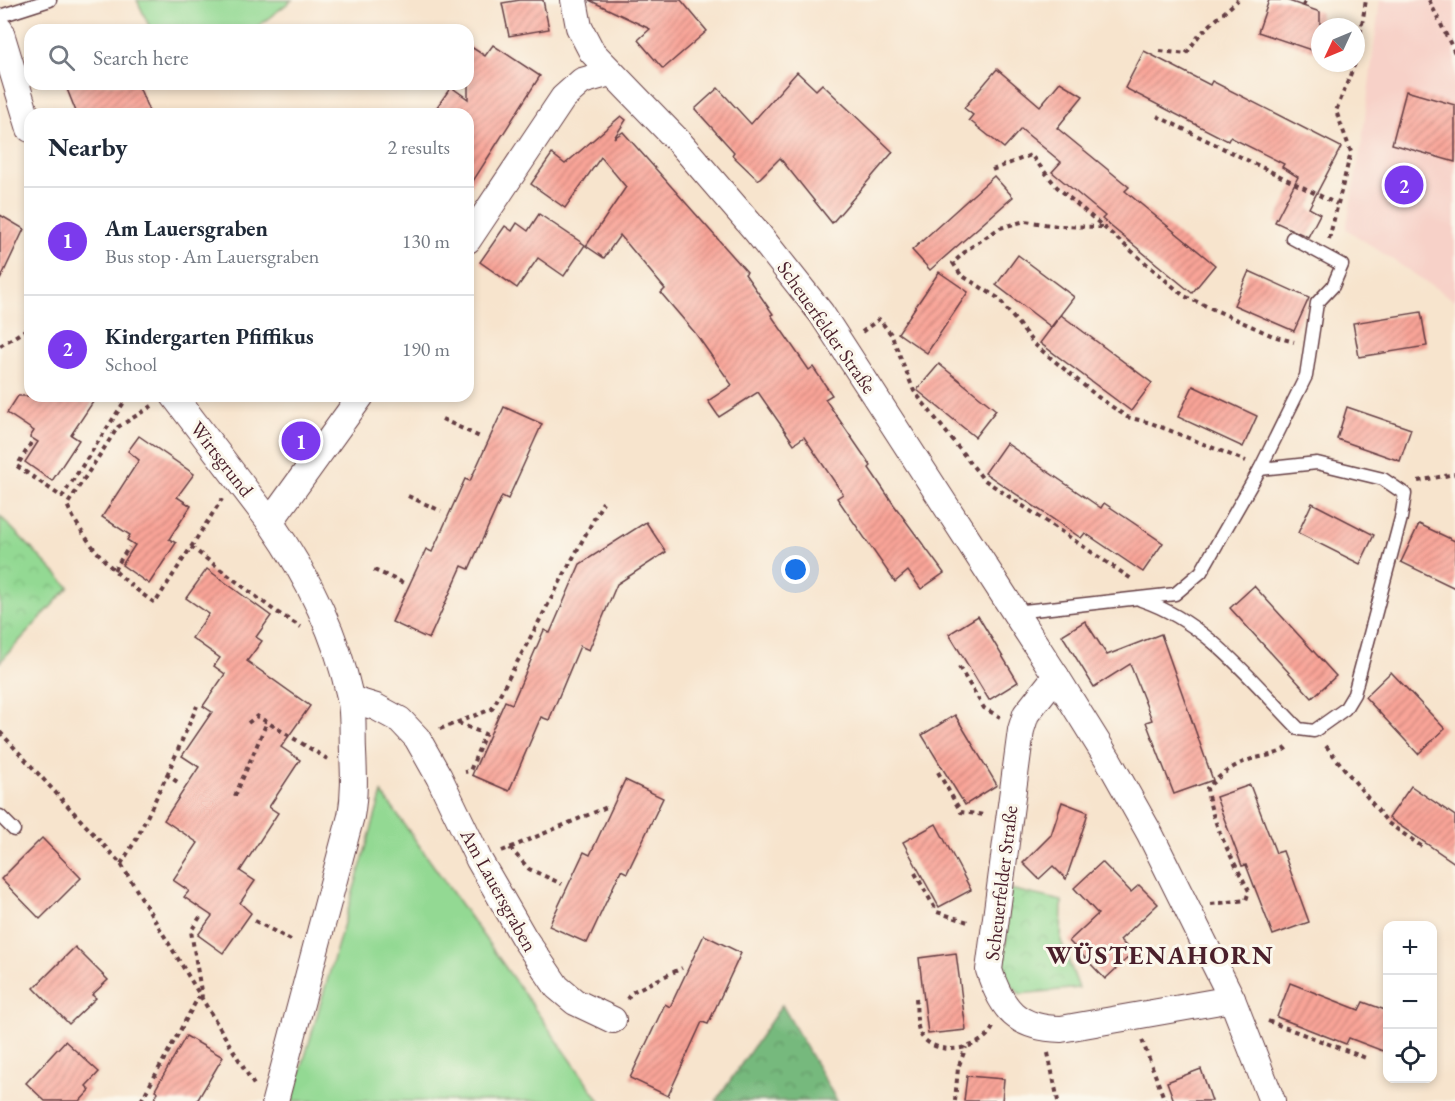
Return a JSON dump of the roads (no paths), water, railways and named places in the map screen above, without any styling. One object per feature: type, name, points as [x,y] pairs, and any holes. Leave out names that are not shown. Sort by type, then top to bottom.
[{"type":"street","name":"Scheuerfelder Straße","points":[[574,0],[579,27],[592,51],[680,143],[756,231],[844,347],[1056,676],[1109,761],[1188,912],[1234,1004],[1272,1101]]},
{"type":"street","points":[[0,30],[24,109]]},
{"type":"street","points":[[474,231],[563,98],[582,81],[610,72]]},
{"type":"street","name":"Wirtsgrund","points":[[169,402],[270,522]]},
{"type":"street","points":[[266,1096],[313,952],[355,794],[350,699],[326,621],[294,557],[270,522],[357,402]]},
{"type":"street","name":"Scheuerfelder Straße","points":[[1056,676],[1026,714],[1021,730],[989,970],[996,993],[1009,1012],[1026,1023],[1043,1029],[1061,1029],[1234,1004]]},
{"type":"street","name":"Am Lauersgraben","points":[[350,699],[376,707],[400,720],[417,738],[440,777],[478,860],[524,938],[557,987],[575,1002],[614,1020]]},
{"type":"lane","points":[[0,16],[50,0]]},
{"type":"lane","points":[[1015,612],[1141,600],[1175,594],[1201,572],[1260,469],[1306,376],[1317,303],[1333,286],[1342,265],[1292,238]]},
{"type":"lane","points":[[1141,600],[1167,609],[1202,631],[1299,729],[1314,731],[1345,709],[1354,694],[1401,518],[1405,494],[1383,479],[1317,463],[1260,469]]},
{"type":"lane","points":[[0,816],[14,830]]},
{"type":"place","name":"Kindergarten Pfiffikus","points":[[1404,185]]},
{"type":"place","name":"Am Lauersgraben","points":[[301,441]]},
{"type":"district","name":"WÜSTENAHORN","points":[[1160,955]]}]
